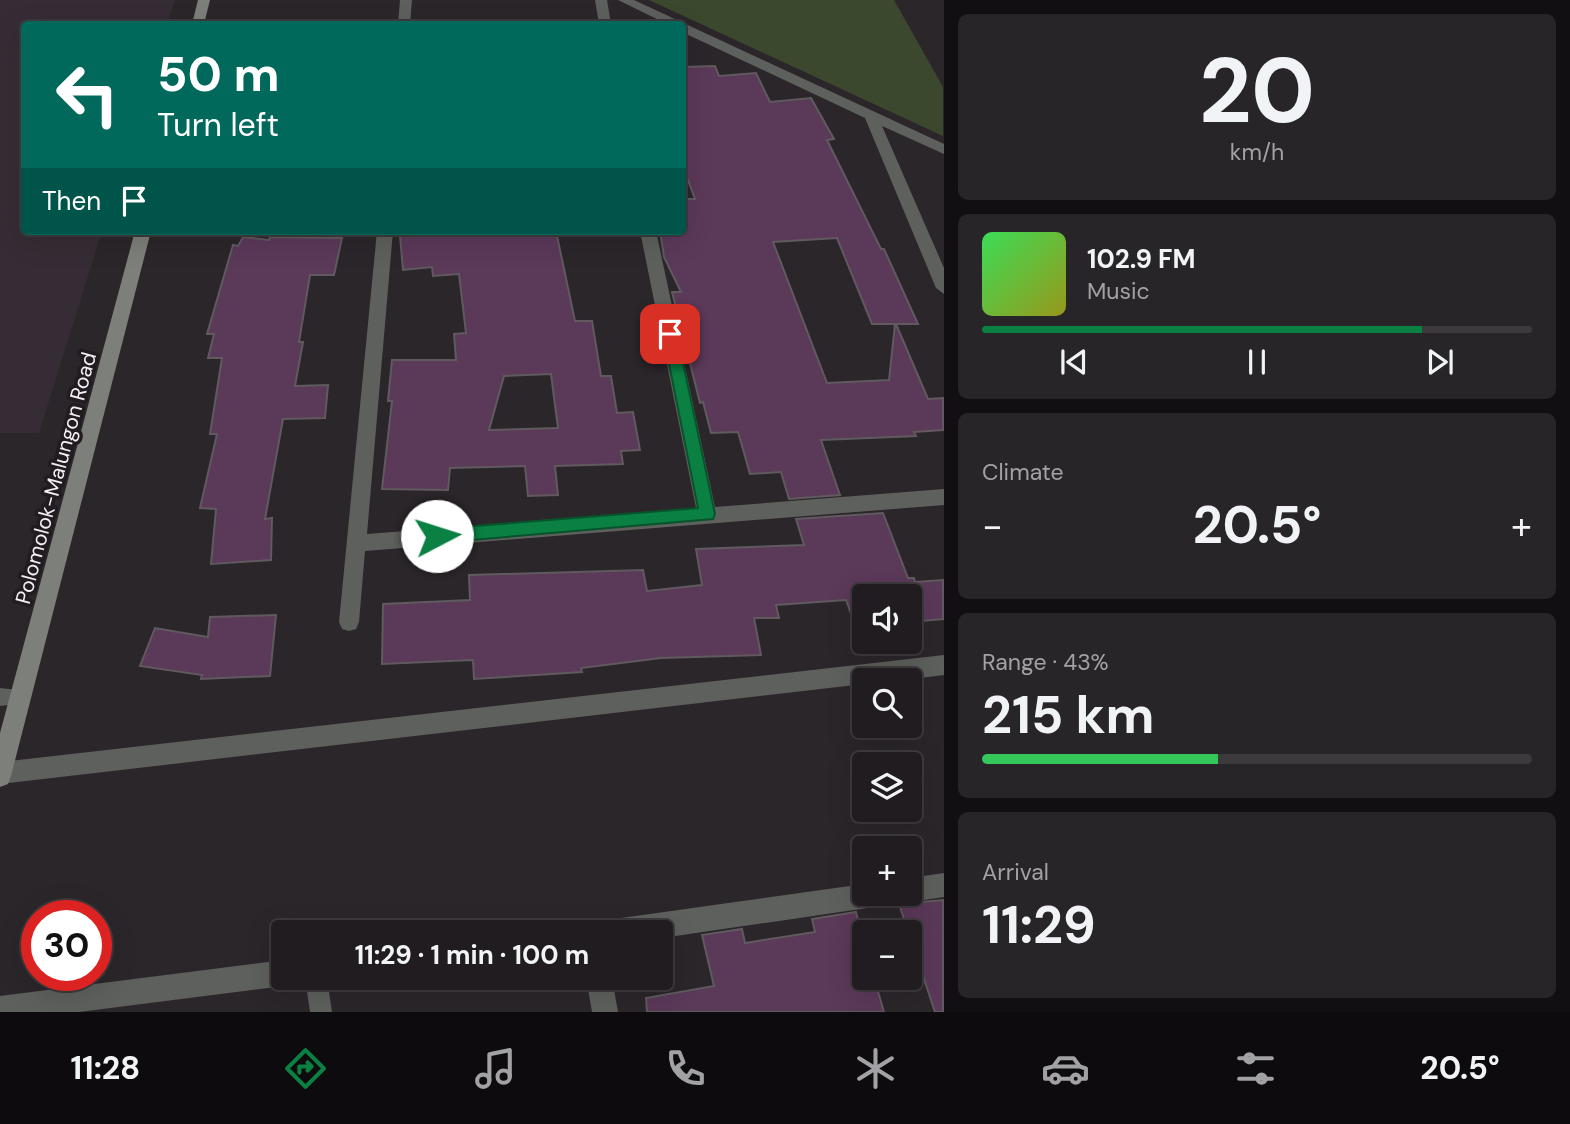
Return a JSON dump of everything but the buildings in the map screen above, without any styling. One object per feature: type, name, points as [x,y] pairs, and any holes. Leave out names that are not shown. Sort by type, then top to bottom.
[{"type":"main road","points":[[199,21],[204,0]]},
{"type":"main road","name":"Polomolok-Malungon Road","points":[[0,775],[143,235]]},
{"type":"street","points":[[404,21],[406,0]]},
{"type":"street","points":[[601,0],[605,21]]},
{"type":"street","points":[[624,0],[670,21]]},
{"type":"street","points":[[686,29],[943,150]]},
{"type":"street","points":[[871,116],[943,288]]},
{"type":"street","points":[[349,622],[385,235]]},
{"type":"street","points":[[649,235],[707,514]]},
{"type":"street","points":[[356,543],[943,497]]},
{"type":"street","points":[[0,775],[943,665]]},
{"type":"street","points":[[922,889],[943,886]]},
{"type":"street","points":[[673,924],[852,898]]},
{"type":"street","points":[[0,1009],[271,975]]},
{"type":"street","points":[[601,990],[605,1012]]},
{"type":"lane","points":[[0,697],[22,697]]},
{"type":"lane","points":[[318,990],[321,1012]]},
{"type":"shaded area","points":[[0,0],[175,0],[168,21],[21,21],[21,235],[101,235],[39,433],[0,433]]},
{"type":"green space","points":[[649,0],[894,0],[943,87],[943,136]]},
{"type":"route","points":[[437,536],[707,514],[670,334]]}]
